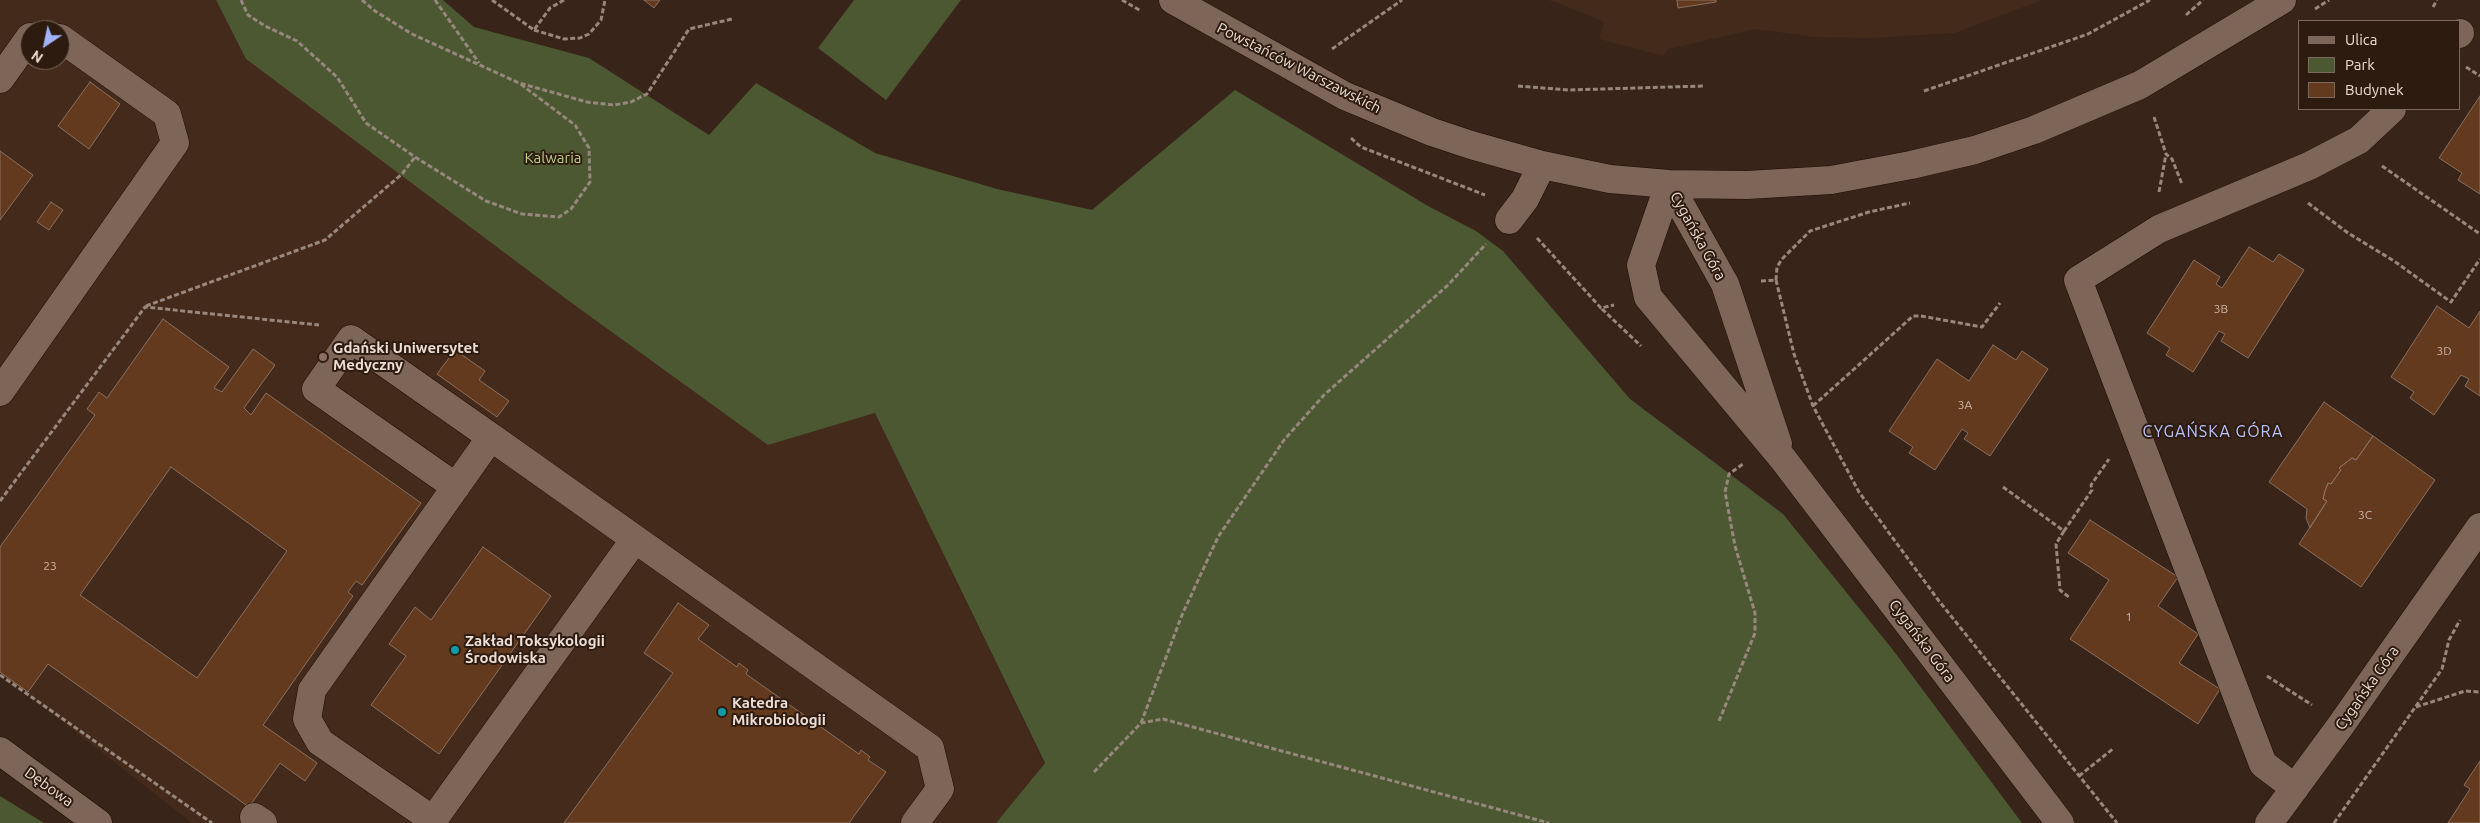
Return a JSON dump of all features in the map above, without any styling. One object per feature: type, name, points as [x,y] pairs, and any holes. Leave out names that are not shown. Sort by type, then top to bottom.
[{"type":"street","name":"Powstańców Warszawskich","points":[[1172,0],[1345,96],[1432,132],[1542,165],[1610,178],[1669,184],[1747,185],[1831,180],[1911,165],[1975,150],[2034,130],[2140,85],[2267,4]]},
{"type":"street","points":[[0,392],[175,143],[167,114],[70,45]]},
{"type":"street","points":[[0,79],[20,51]]},
{"type":"street","points":[[2295,788],[2263,764],[2078,280],[2159,229],[2278,180],[2359,140],[2391,110]]},
{"type":"street","points":[[1512,217],[1526,199],[1542,165]]},
{"type":"street","name":"Cygańska Góra","points":[[1669,184],[1725,284],[1783,459]]},
{"type":"street","name":"Cygańska Góra","points":[[1669,184],[1641,265],[1648,297],[1783,459],[2060,823]]},
{"type":"street","points":[[456,487],[316,389],[351,339],[930,748],[940,789],[916,823]]},
{"type":"street","points":[[490,437],[312,690],[307,719],[320,742],[432,821],[635,539]]},
{"type":"street","name":"Cygańska Góra","points":[[2269,823],[2471,555],[2480,526]]},
{"type":"street","name":"Dębowa","points":[[0,752],[98,823]]},
{"type":"path","points":[[241,0],[248,15],[265,26],[297,41],[337,77],[366,123],[415,157],[486,201],[522,214],[559,217],[571,209],[590,182],[589,148],[575,125],[519,83]]},
{"type":"path","points":[[362,0],[375,11],[412,34],[519,83],[587,102],[614,105],[631,102],[647,94],[689,29],[732,19]]},
{"type":"path","points":[[435,0],[479,64]]},
{"type":"path","points":[[492,0],[534,30],[564,38],[580,38],[589,34],[601,20],[605,0]]},
{"type":"path","points":[[534,30],[550,8],[564,0]]},
{"type":"path","points":[[1122,0],[1146,14]]},
{"type":"path","points":[[1338,55],[1330,51],[1402,0]]},
{"type":"path","points":[[1924,91],[2088,34],[2150,0]]},
{"type":"path","points":[[2180,20],[2203,0]]},
{"type":"path","points":[[2433,7],[2437,0]]},
{"type":"path","points":[[2460,63],[2480,76]]},
{"type":"path","points":[[1518,86],[1569,90],[1703,86]]},
{"type":"path","points":[[2151,108],[2166,154]]},
{"type":"path","points":[[1349,135],[1361,146],[1502,201],[1512,217],[1601,308],[1648,297]]},
{"type":"path","points":[[2359,140],[2378,162],[2480,234]]},
{"type":"path","points":[[0,501],[145,307],[325,240],[402,174],[415,157]]},
{"type":"path","points":[[2278,180],[2348,233],[2394,261],[2451,302],[2480,260]]},
{"type":"path","points":[[1094,772],[1141,723],[1182,615],[1218,538],[1284,440],[1324,395],[1448,285],[1489,241]]},
{"type":"path","points":[[1725,284],[1776,280],[1794,354],[1813,406],[1859,492],[1939,600],[2117,823]]},
{"type":"path","points":[[1813,406],[1913,316],[1982,327],[2000,303]]},
{"type":"path","points":[[145,307],[332,327],[351,339]]},
{"type":"path","points":[[2070,598],[2060,590],[2056,544],[2092,490],[2091,485],[2134,424]]},
{"type":"path","points":[[1719,721],[1755,633],[1756,613],[1735,546],[1725,492],[1729,474]]},
{"type":"path","points":[[2003,487],[2064,531]]},
{"type":"path","points":[[2334,823],[2442,669],[2449,640],[2461,617]]},
{"type":"path","points":[[2265,674],[2341,725]]},
{"type":"path","points":[[0,675],[212,823]]},
{"type":"path","points":[[2415,708],[2465,691],[2480,692]]},
{"type":"path","points":[[1141,723],[1163,719],[1212,730],[1549,823]]},
{"type":"path","points":[[2078,776],[2114,748]]},
{"type":"shaded area","name":"Gdański Uniwersytet Medyczny","points":[[0,0],[216,0],[246,59],[768,445],[875,413],[1044,763],[996,823],[192,823],[0,673]]},
{"type":"shaded area","points":[[1547,0],[2042,0],[1955,33],[1871,38],[1814,37],[1756,29],[1668,49],[1663,56],[1599,39],[1604,22]]},
{"type":"green space","name":"Kalwaria","points":[[216,0],[443,0],[474,27],[589,58],[709,135],[756,83],[875,153],[997,189],[1092,210],[1235,90],[1428,206],[1476,231],[1503,251],[1630,399],[1783,514],[1893,650],[2022,823],[996,823],[1045,763],[875,413],[768,445],[569,301],[246,59]]},
{"type":"green space","points":[[854,0],[961,0],[886,100],[818,48]]},
{"type":"green space","points":[[0,796],[44,823],[0,823]]},
{"type":"building","points":[[644,0],[660,0],[654,8]]},
{"type":"building","points":[[1677,0],[1716,0],[1716,2],[1678,8]]},
{"type":"building","points":[[90,82],[120,104],[89,149],[58,126]]},
{"type":"building","points":[[2480,96],[2480,194],[2458,180],[2462,173],[2439,158]]},
{"type":"building","points":[[0,151],[33,175],[0,220]]},
{"type":"building","points":[[51,202],[63,210],[49,230],[37,222]]},
{"type":"building","points":[[2249,247],[2273,262],[2279,254],[2304,270],[2248,358],[2221,341],[2225,334],[2219,331],[2193,372],[2166,355],[2170,348],[2147,333],[2194,260],[2220,277],[2216,284],[2222,288]]},
{"type":"building","points":[[2437,306],[2469,328],[2480,311],[2480,396],[2465,386],[2469,379],[2461,375],[2434,415],[2410,398],[2414,392],[2391,377]]},
{"type":"building","points":[[163,319],[229,367],[214,388],[222,392],[253,349],[275,365],[244,408],[251,415],[266,393],[421,503],[362,585],[356,581],[348,592],[353,596],[263,725],[317,763],[305,781],[280,763],[249,807],[48,664],[28,692],[0,672],[0,547],[95,415],[87,409],[99,392],[107,398]],"holes":[[[171,467],[287,551],[197,678],[80,595]]]},
{"type":"building","points":[[1993,345],[2016,360],[2022,351],[2048,369],[1990,456],[1964,439],[1968,433],[1962,429],[1935,470],[1909,453],[1913,447],[1889,431],[1937,359],[1969,381]]},
{"type":"building","points":[[455,350],[485,371],[479,380],[509,401],[497,417],[437,374]]},
{"type":"building","points":[[2324,402],[2373,436],[2356,460],[2352,458],[2339,468],[2341,470],[2331,484],[2328,483],[2323,499],[2327,501],[2310,528],[2306,518],[2307,509],[2269,482]]},
{"type":"building","points":[[2373,436],[2435,480],[2361,587],[2299,544],[2327,501],[2323,499],[2328,483],[2331,484],[2341,470],[2339,468],[2352,458],[2356,460]]},
{"type":"building","points":[[2090,520],[2178,577],[2158,606],[2198,634],[2179,663],[2220,689],[2198,724],[2070,639],[2109,580],[2068,553]]},
{"type":"building","name":"Zakład Toksykologii Środowiska","points":[[483,547],[551,596],[439,754],[371,705],[406,656],[389,644],[415,607],[431,620]]},
{"type":"building","name":"Katedra Mikrobiologii","points":[[678,603],[709,625],[698,639],[737,667],[739,663],[748,670],[746,674],[859,754],[861,750],[870,757],[868,760],[886,772],[849,823],[564,823],[673,673],[644,653]]},
{"type":"building","points":[[2480,761],[2480,823],[2448,823],[2470,789],[2464,785]]},
{"type":"place","name":"Gdański Uniwersytet Medyczny","points":[[323,357]]},
{"type":"place","name":"Zakład Toksykologii Środowiska","points":[[455,650]]},
{"type":"place","name":"Katedra Mikrobiologii","points":[[722,712]]},
{"type":"district","name":"CYGAŃSKA GÓRA","points":[[2213,432]]}]
